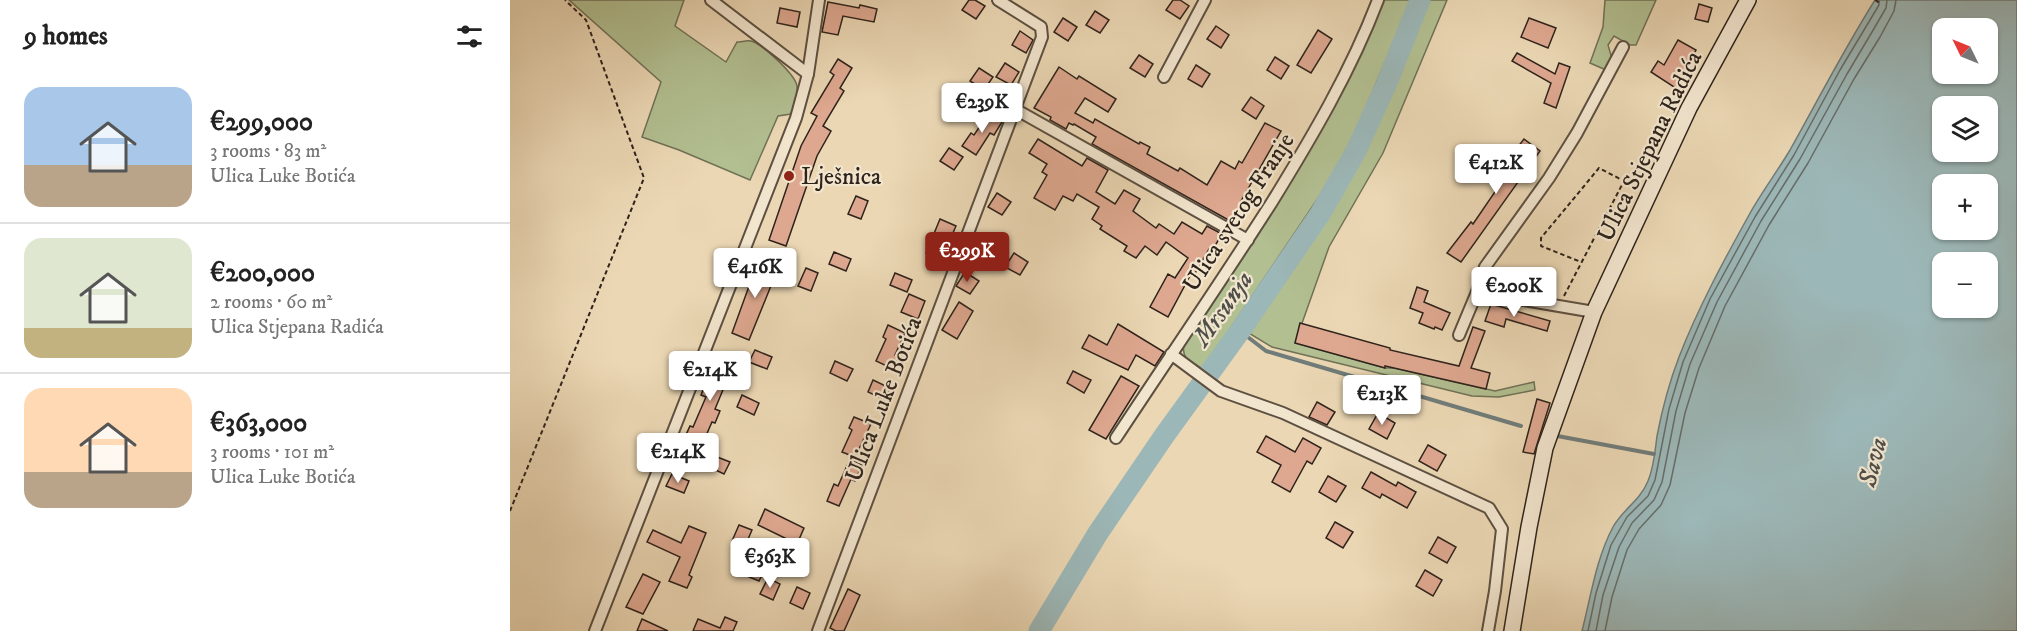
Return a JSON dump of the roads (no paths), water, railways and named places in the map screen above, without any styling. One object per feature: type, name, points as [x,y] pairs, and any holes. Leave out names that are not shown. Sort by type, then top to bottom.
[{"type":"main road","name":"Ulica Stjepana Radića","points":[[1512,631],[1528,527],[1545,448],[1594,312],[1689,108],[1748,0]]},
{"type":"street","points":[[711,0],[808,74]]},
{"type":"street","points":[[595,631],[796,118],[808,74],[819,0]]},
{"type":"street","name":"Ulica Luke Botića","points":[[818,631],[1042,37],[1041,27],[998,0]]},
{"type":"street","points":[[1164,77],[1205,0]]},
{"type":"street","name":"Ulica svetog Franje","points":[[1116,438],[1248,240],[1294,166],[1352,61],[1378,0]]},
{"type":"street","points":[[1459,335],[1485,267],[1549,178],[1577,133],[1623,47]]},
{"type":"street","points":[[1015,109],[1248,240]]},
{"type":"street","points":[[1477,292],[1594,312]]},
{"type":"street","points":[[1171,354],[1221,391],[1283,413],[1489,508],[1502,529],[1488,631]]},
{"type":"water","name":"Sava","points":[[1875,0],[2017,0],[2017,631],[1582,631],[1598,565],[1607,539],[1617,521],[1641,494],[1650,476],[1669,387],[1694,321],[1749,215],[1790,150]]},
{"type":"waterway","name":"Mrsunja","points":[[1039,631],[1098,533],[1320,214],[1356,151],[1386,85],[1420,0]]},
{"type":"waterway","points":[[1240,331],[1266,351],[1521,426]]},
{"type":"waterway","points":[[1552,435],[1654,454]]},
{"type":"place","name":"Lješnica","points":[[789,176]]}]
